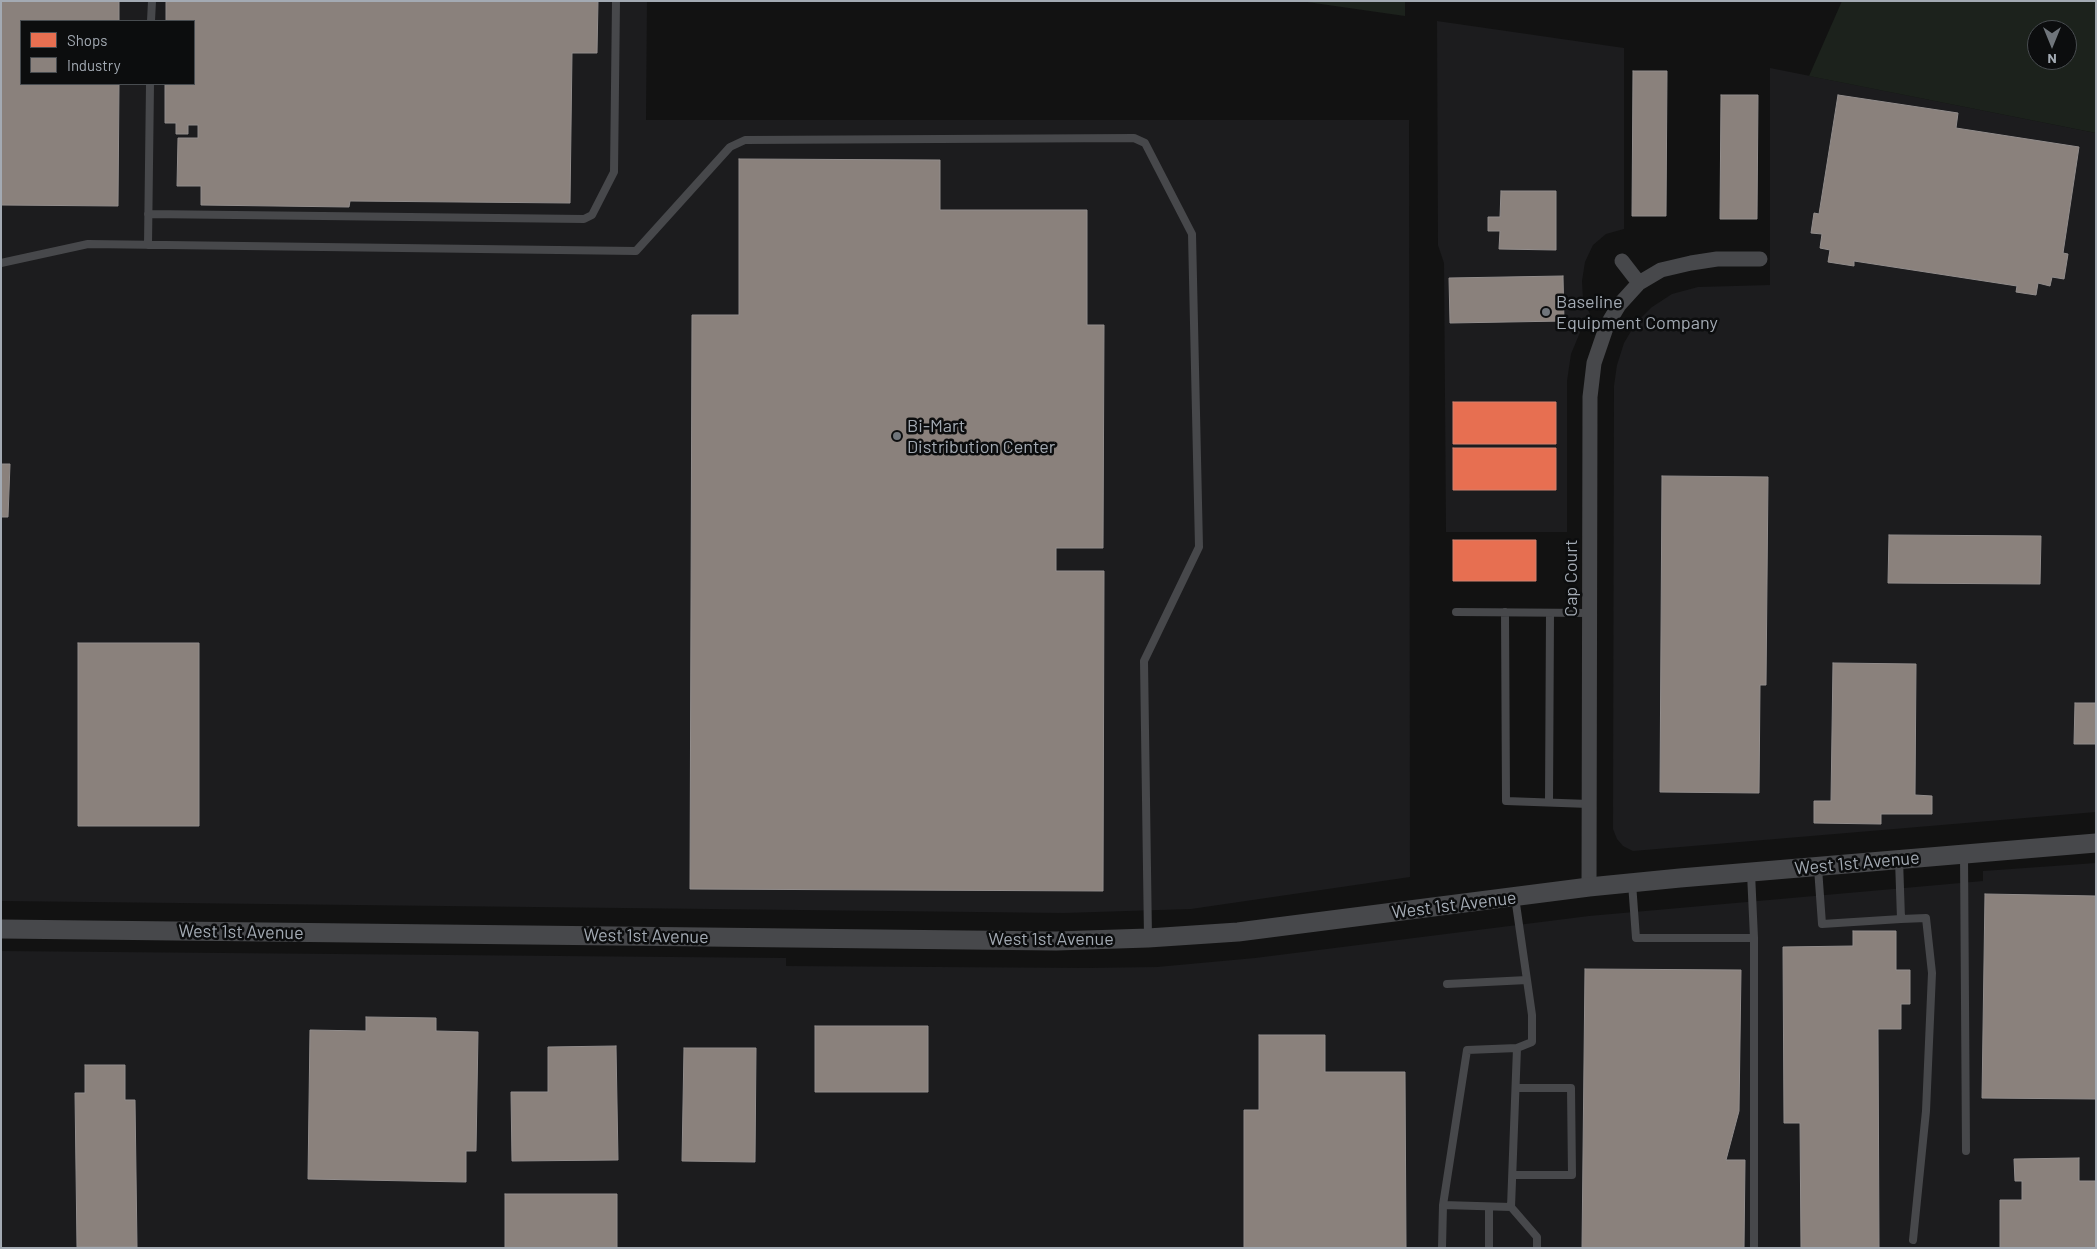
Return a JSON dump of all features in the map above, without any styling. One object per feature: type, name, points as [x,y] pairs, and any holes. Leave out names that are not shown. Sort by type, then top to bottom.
[{"type":"street","name":"Cap Court","points":[[1589,887],[1591,380],[1599,343],[1619,305],[1639,283],[1661,270],[1717,259],[1760,259]]},
{"type":"street","points":[[1622,261],[1639,283]]},
{"type":"street","name":"West 1st Avenue","points":[[1,929],[1056,941],[1148,938],[1248,931],[1589,887],[2096,843]]},
{"type":"lane","points":[[151,20],[152,1]]},
{"type":"lane","points":[[148,214],[584,218],[592,215],[614,172],[616,1]]},
{"type":"lane","points":[[148,245],[150,85]]},
{"type":"lane","points":[[1,263],[88,244],[636,251],[730,147],[744,140],[1134,138],[1145,143],[1192,234],[1199,548],[1144,660],[1148,938]]},
{"type":"lane","points":[[1456,612],[1590,613]]},
{"type":"lane","points":[[1505,612],[1506,801],[1589,804]]},
{"type":"lane","points":[[1549,802],[1550,613]]},
{"type":"lane","points":[[1964,854],[1966,1151]]},
{"type":"lane","points":[[1899,859],[1901,919]]},
{"type":"lane","points":[[1818,866],[1822,924],[1926,918],[1932,973],[1926,1111],[1913,1240]]},
{"type":"lane","points":[[1751,872],[1754,938],[1754,1248]]},
{"type":"lane","points":[[1632,883],[1636,938],[1754,938]]},
{"type":"lane","points":[[1442,1248],[1443,1205],[1466,1050],[1517,1048],[1532,1042],[1532,1015],[1516,897]]},
{"type":"lane","points":[[1447,984],[1527,980]]},
{"type":"lane","points":[[1517,1048],[1512,1207],[1537,1237],[1537,1248]]},
{"type":"lane","points":[[1512,1174],[1572,1174],[1570,1088],[1516,1088]]},
{"type":"lane","points":[[1443,1205],[1512,1207]]},
{"type":"lane","points":[[1489,1206],[1489,1248]]},
{"type":"shaded area","points":[[1,1],[647,1],[646,120],[1409,120],[1410,877],[1191,909],[1064,913],[1,901]]},
{"type":"shaded area","points":[[1300,1],[1405,1],[1405,16]]},
{"type":"shaded area","points":[[1842,1],[2096,1],[2096,133],[1809,76]]},
{"type":"shaded area","points":[[1437,21],[1624,48],[1624,229],[1606,234],[1593,245],[1585,262],[1582,281],[1583,299],[1590,314],[1571,354],[1567,381],[1567,532],[1446,532],[1444,263],[1438,245]]},
{"type":"shaded area","points":[[1770,68],[2096,133],[2096,812],[1633,851],[1623,846],[1617,839],[1613,829],[1614,386],[1617,365],[1624,343],[1636,323],[1652,307],[1672,294],[1698,287],[1770,285]]},
{"type":"shaded area","points":[[2096,863],[2096,1248],[1,1248],[1,951],[786,958],[786,966],[1157,967],[1255,958],[1589,916],[1983,881],[1983,871]]},
{"type":"building: Shops","points":[[1453,402],[1556,402],[1556,444],[1453,444]]},
{"type":"building: Shops","points":[[1453,448],[1556,448],[1556,490],[1453,490]]},
{"type":"building: Shops","points":[[1453,540],[1536,540],[1536,581],[1453,581]]},
{"type":"building: Industry","points":[[1,1],[119,1],[119,20],[20,20],[20,85],[119,85],[118,206],[1,205]]},
{"type":"building: Industry","points":[[166,1],[598,1],[597,53],[572,53],[570,203],[350,201],[349,207],[201,205],[201,186],[177,186],[178,138],[198,138],[198,125],[188,125],[188,134],[176,134],[176,123],[165,123],[165,85],[195,85],[195,20],[166,20]]},
{"type":"building: Industry","points":[[1633,71],[1667,71],[1666,216],[1632,216]]},
{"type":"building: Industry","points":[[1721,95],[1758,95],[1757,219],[1720,219]]},
{"type":"building: Industry","points":[[1838,95],[1958,113],[1956,128],[2079,147],[2063,253],[2068,254],[2064,279],[2052,277],[2050,286],[2038,283],[2036,295],[2016,292],[2017,286],[1854,261],[1854,266],[1828,262],[1830,250],[1820,248],[1822,234],[1811,233],[1814,213],[1819,214]]},
{"type":"building: Industry","name":"Bi-Mart Distribution Center","points":[[739,159],[940,160],[940,210],[1087,210],[1087,325],[1104,325],[1103,548],[1056,548],[1056,571],[1104,571],[1103,891],[690,889],[692,315],[739,315]]},
{"type":"building: Industry","points":[[1501,191],[1556,191],[1556,250],[1499,249],[1500,231],[1488,231],[1488,217],[1500,217]]},
{"type":"building: Industry","points":[[1563,276],[1564,321],[1450,323],[1449,278]]},
{"type":"building: Industry","points":[[1,464],[10,464],[8,517],[1,517]]},
{"type":"building: Industry","points":[[1662,476],[1768,477],[1766,685],[1760,685],[1759,793],[1660,792]]},
{"type":"building: Industry","points":[[1889,535],[2041,536],[2040,584],[1888,583]]},
{"type":"building: Industry","points":[[78,643],[199,643],[199,826],[78,826]]},
{"type":"building: Industry","points":[[1833,663],[1916,664],[1915,795],[1932,796],[1932,814],[1881,814],[1881,824],[1814,823],[1814,801],[1831,801]]},
{"type":"building: Industry","points":[[2075,703],[2096,703],[2096,744],[2074,744]]},
{"type":"building: Industry","points":[[1985,894],[2096,896],[2096,1099],[1982,1098]]},
{"type":"building: Industry","points":[[1853,931],[1896,931],[1896,970],[1910,970],[1910,1004],[1901,1004],[1901,1029],[1878,1029],[1879,1248],[1801,1248],[1800,1123],[1784,1123],[1783,947],[1853,946]]},
{"type":"building: Industry","points":[[1585,969],[1741,970],[1739,1111],[1726,1160],[1745,1160],[1744,1248],[1582,1248]]},
{"type":"building: Industry","points":[[366,1017],[436,1018],[436,1031],[478,1032],[476,1151],[466,1151],[466,1182],[308,1179],[310,1030],[366,1031]]},
{"type":"building: Industry","points":[[815,1026],[928,1026],[928,1092],[815,1092]]},
{"type":"building: Industry","points":[[1259,1035],[1325,1035],[1325,1072],[1405,1072],[1406,1248],[1244,1248],[1244,1110],[1259,1110]]},
{"type":"building: Industry","points":[[616,1046],[618,1160],[512,1161],[511,1092],[548,1092],[548,1047]]},
{"type":"building: Industry","points":[[684,1048],[756,1048],[755,1162],[682,1161]]},
{"type":"building: Industry","points":[[85,1065],[125,1065],[125,1100],[135,1100],[137,1247],[77,1247],[75,1093],[85,1093]]},
{"type":"building: Industry","points":[[2079,1158],[2079,1181],[2096,1181],[2096,1248],[2000,1248],[2000,1200],[2022,1200],[2022,1181],[2015,1181],[2014,1159]]},
{"type":"building: Industry","points":[[505,1194],[617,1194],[617,1248],[505,1248]]},
{"type":"place","name":"Baseline Equipment Company","points":[[1546,312]]},
{"type":"place","name":"Bi-Mart Distribution Center","points":[[897,436]]}]
